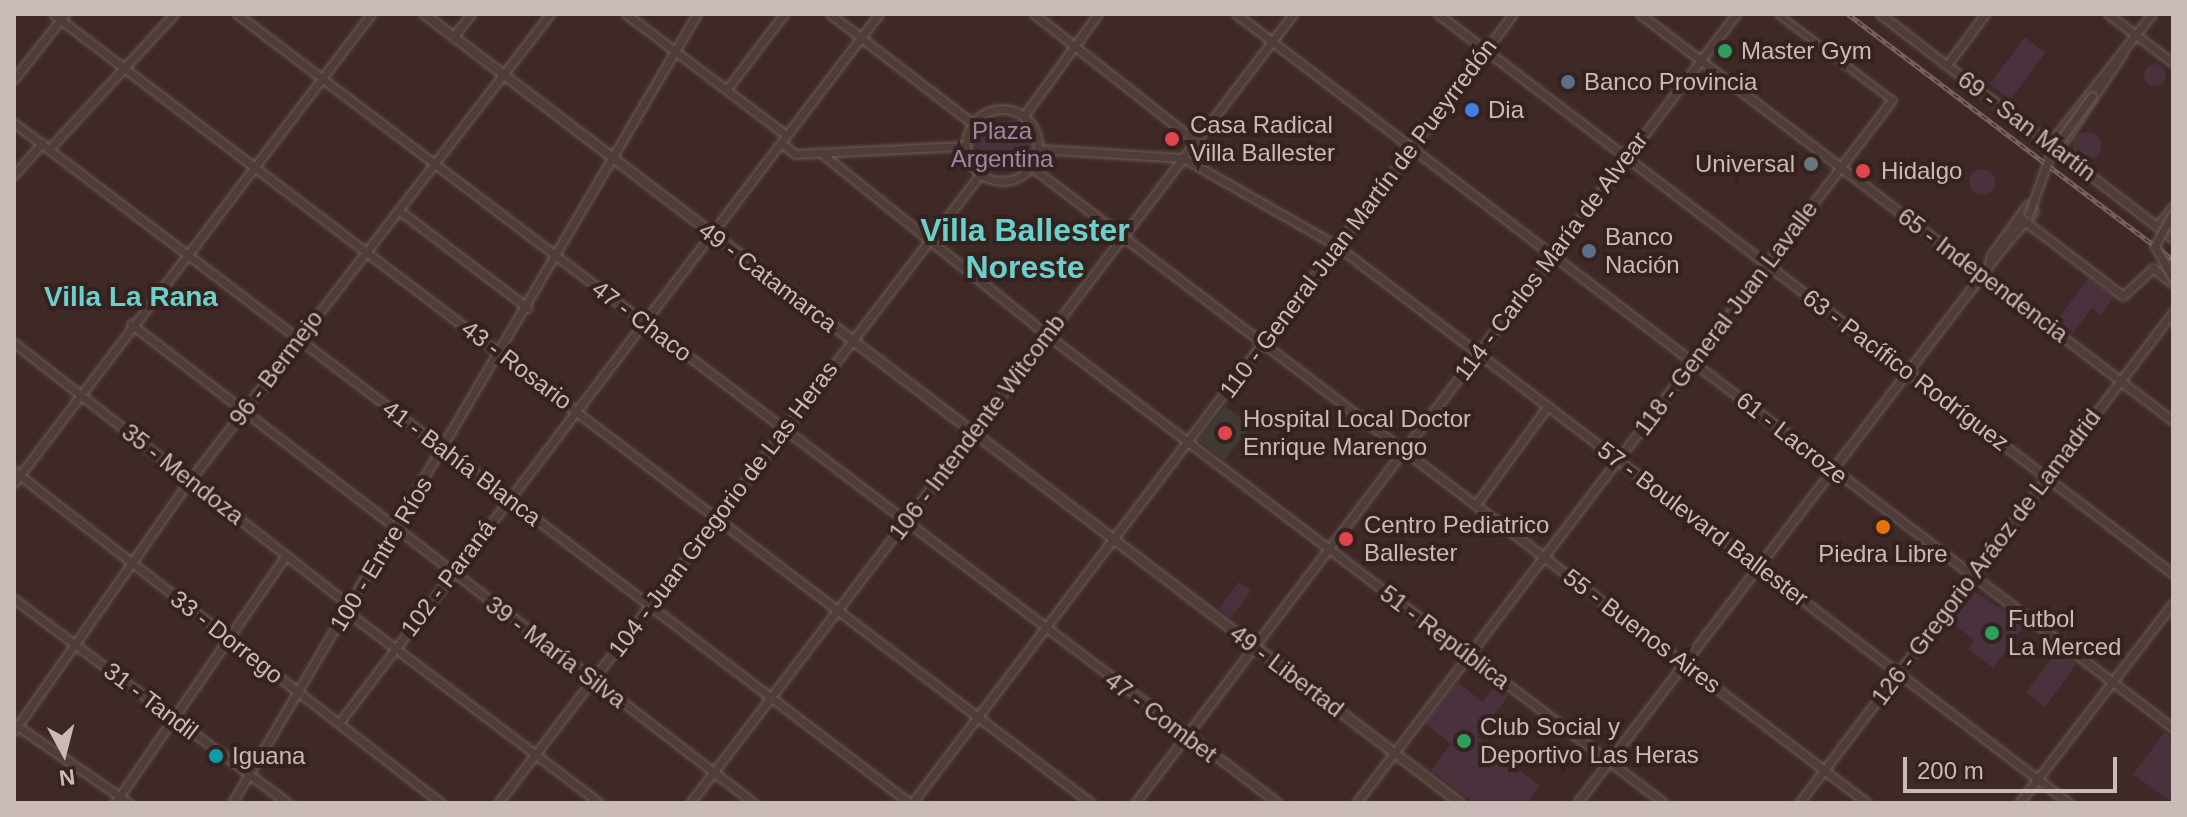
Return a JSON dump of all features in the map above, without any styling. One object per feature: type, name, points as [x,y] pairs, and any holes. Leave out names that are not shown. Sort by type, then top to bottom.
[{"type":"street","name":"43 - Rosario","points":[[53,14],[63,17],[1091,803]]},
{"type":"street","points":[[14,175],[127,66],[174,14]]},
{"type":"street","name":"47 - Chaco","points":[[237,14],[1045,630]]},
{"type":"street","points":[[14,483],[17,473],[371,14]]},
{"type":"street","name":"49 - Catamarca","points":[[424,14],[1114,539]]},
{"type":"street","points":[[453,37],[471,14]]},
{"type":"street","name":"96 - Bermejo","points":[[15,727],[190,480],[366,251],[401,212],[550,14]]},
{"type":"street","points":[[626,14],[786,135]]},
{"type":"street","name":"100 - Entre Ríos","points":[[232,803],[616,162],[697,14]]},
{"type":"street","points":[[727,89],[784,14]]},
{"type":"street","points":[[830,14],[971,122],[1026,113],[1098,14]]},
{"type":"street","name":"102 - Paraná","points":[[339,723],[508,497],[879,14]]},
{"type":"street","points":[[1034,14],[1195,141]]},
{"type":"street","name":"61 - Lacroze","points":[[1236,14],[2173,728]]},
{"type":"street","name":"106 - Intendente Witcomb","points":[[690,803],[1293,14]]},
{"type":"street","name":"63 - Pacífico Rodríguez","points":[[1438,14],[2173,574]]},
{"type":"street","name":"110 - General Juan Martín de Pueyrredón","points":[[911,803],[1513,14]]},
{"type":"street","name":"65 - Independencia","points":[[1640,14],[2173,421]]},
{"type":"street","name":"114 - Carlos María de Alvear","points":[[1135,803],[1736,14]]},
{"type":"street","points":[[1778,14],[1892,100]]},
{"type":"street","name":"69 - San Martín","points":[[1880,14],[2173,239]]},
{"type":"street","points":[[1947,65],[1985,14]]},
{"type":"street","points":[[2108,14],[2173,63]]},
{"type":"street","points":[[1577,803],[2029,213],[2051,153],[2152,14]]},
{"type":"street","points":[[14,79],[63,17]]},
{"type":"street","points":[[2050,143],[2124,51]]},
{"type":"street","points":[[2058,150],[2124,51]]},
{"type":"street","name":"118 - General Juan Lavalle","points":[[1356,803],[1892,100]]},
{"type":"street","points":[[971,122],[964,146],[978,177],[1034,169],[1039,149],[1026,113]]},
{"type":"street","name":"41 - Bahía Blanca","points":[[14,123],[187,251],[911,803]]},
{"type":"street","points":[[781,143],[795,154],[964,146]]},
{"type":"street","points":[[1039,149],[1183,158]]},
{"type":"street","name":"51 - República","points":[[821,153],[1047,335],[1664,803]]},
{"type":"street","name":"57 - Boulevard Ballester","points":[[1183,158],[1337,246],[2069,803]]},
{"type":"street","name":"55 - Buenos Aires","points":[[1034,169],[1867,803]]},
{"type":"street","name":"104 - Juan Gregorio de Las Heras","points":[[498,803],[978,177]]},
{"type":"street","points":[[2027,205],[2034,211],[1991,261],[2027,205]]},
{"type":"street","points":[[2160,229],[2173,206]]},
{"type":"street","points":[[401,212],[528,308]]},
{"type":"street","points":[[2160,229],[2173,216]]},
{"type":"street","points":[[2173,216],[2155,246],[2173,282]]},
{"type":"street","points":[[2026,222],[2123,296],[2153,268],[2173,282]]},
{"type":"street","name":"126 - Gregorio Aráoz de Lamadrid","points":[[1799,803],[2173,312]]},
{"type":"street","name":"39 - María Silva","points":[[131,324],[241,413],[754,803]]},
{"type":"street","name":"35 - Mendoza","points":[[14,343],[286,555],[395,648],[600,803]]},
{"type":"street","points":[[1476,504],[1548,406]]},
{"type":"street","name":"33 - Dorrego","points":[[17,473],[441,803]]},
{"type":"street","name":"49 - Libertad","points":[[1114,539],[1460,803]]},
{"type":"street","points":[[117,800],[286,555]]},
{"type":"street","name":"31 - Tandil","points":[[14,599],[288,803]]},
{"type":"street","points":[[2019,803],[2173,603]]},
{"type":"street","name":"47 - Combet","points":[[1045,630],[1278,803]]},
{"type":"street","points":[[15,727],[117,800],[129,803]]},
{"type":"shaded area","name":"Casa Radical Villa Ballester","points":[[1168,131],[1176,131],[1182,141],[1176,151],[1168,151],[1162,145],[1162,137]]},
{"type":"shaded area","name":"Hospital Local Doctor Enrique Marengo","points":[[1225,406],[1251,426],[1225,460],[1199,440]]},
{"type":"green space","points":[[2025,37],[2046,53],[2010,100],[1989,84]]},
{"type":"green space","points":[[2155,64],[2163,67],[2166,75],[2163,83],[2155,86],[2147,83],[2144,75],[2147,67]]},
{"type":"green space","name":"Plaza Argentina","points":[[1024,119],[1034,141],[1030,164],[977,170],[969,146],[976,124]]},
{"type":"green space","points":[[2087,132],[2097,136],[2101,146],[2097,156],[2087,160],[2077,156],[2073,146],[2077,136]]},
{"type":"green space","points":[[1982,169],[1991,173],[1995,182],[1991,191],[1982,195],[1973,191],[1969,182],[1973,173]]},
{"type":"green space","points":[[2089,278],[2114,297],[2101,315],[2092,308],[2073,333],[2056,321]]},
{"type":"green space","points":[[1239,582],[1251,591],[1231,617],[1219,608]]},
{"type":"green space","name":"Futbol La Merced","points":[[1972,589],[2025,625],[1993,668],[1968,649],[1974,640],[1949,620]]},
{"type":"green space","points":[[2057,650],[2076,664],[2045,707],[2026,693]]},
{"type":"green space","name":"Club Social y Deportivo Las Heras","points":[[1458,682],[1482,702],[1496,685],[1509,695],[1477,737],[1540,786],[1527,803],[1474,803],[1431,770],[1451,744],[1425,724]]},
{"type":"green space","points":[[2165,732],[2173,738],[2173,803],[2133,774]]},
{"type":"railway","points":[[1848,14],[2173,260]]},
{"type":"place","name":"Master Gym","points":[[1725,51]]},
{"type":"place","name":"Banco Provincia","points":[[1568,82]]},
{"type":"place","name":"Dia","points":[[1472,110]]},
{"type":"place","name":"Casa Radical Villa Ballester","points":[[1172,139]]},
{"type":"place","name":"Universal","points":[[1811,164]]},
{"type":"place","name":"Hidalgo","points":[[1863,171]]},
{"type":"place","name":"Banco Nación","points":[[1589,251]]},
{"type":"place","name":"Hospital Local Doctor Enrique Marengo","points":[[1225,433]]},
{"type":"place","name":"Piedra Libre","points":[[1883,527]]},
{"type":"place","name":"Centro Pediatrico Ballester","points":[[1346,539]]},
{"type":"place","name":"Futbol La Merced","points":[[1992,633]]},
{"type":"place","name":"Club Social y Deportivo Las Heras","points":[[1464,741]]},
{"type":"place","name":"Iguana","points":[[216,756]]},
{"type":"district","name":"Villa Ballester Noreste","points":[[1025,250]]},
{"type":"district","name":"Villa La Rana","points":[[131,297]]}]
